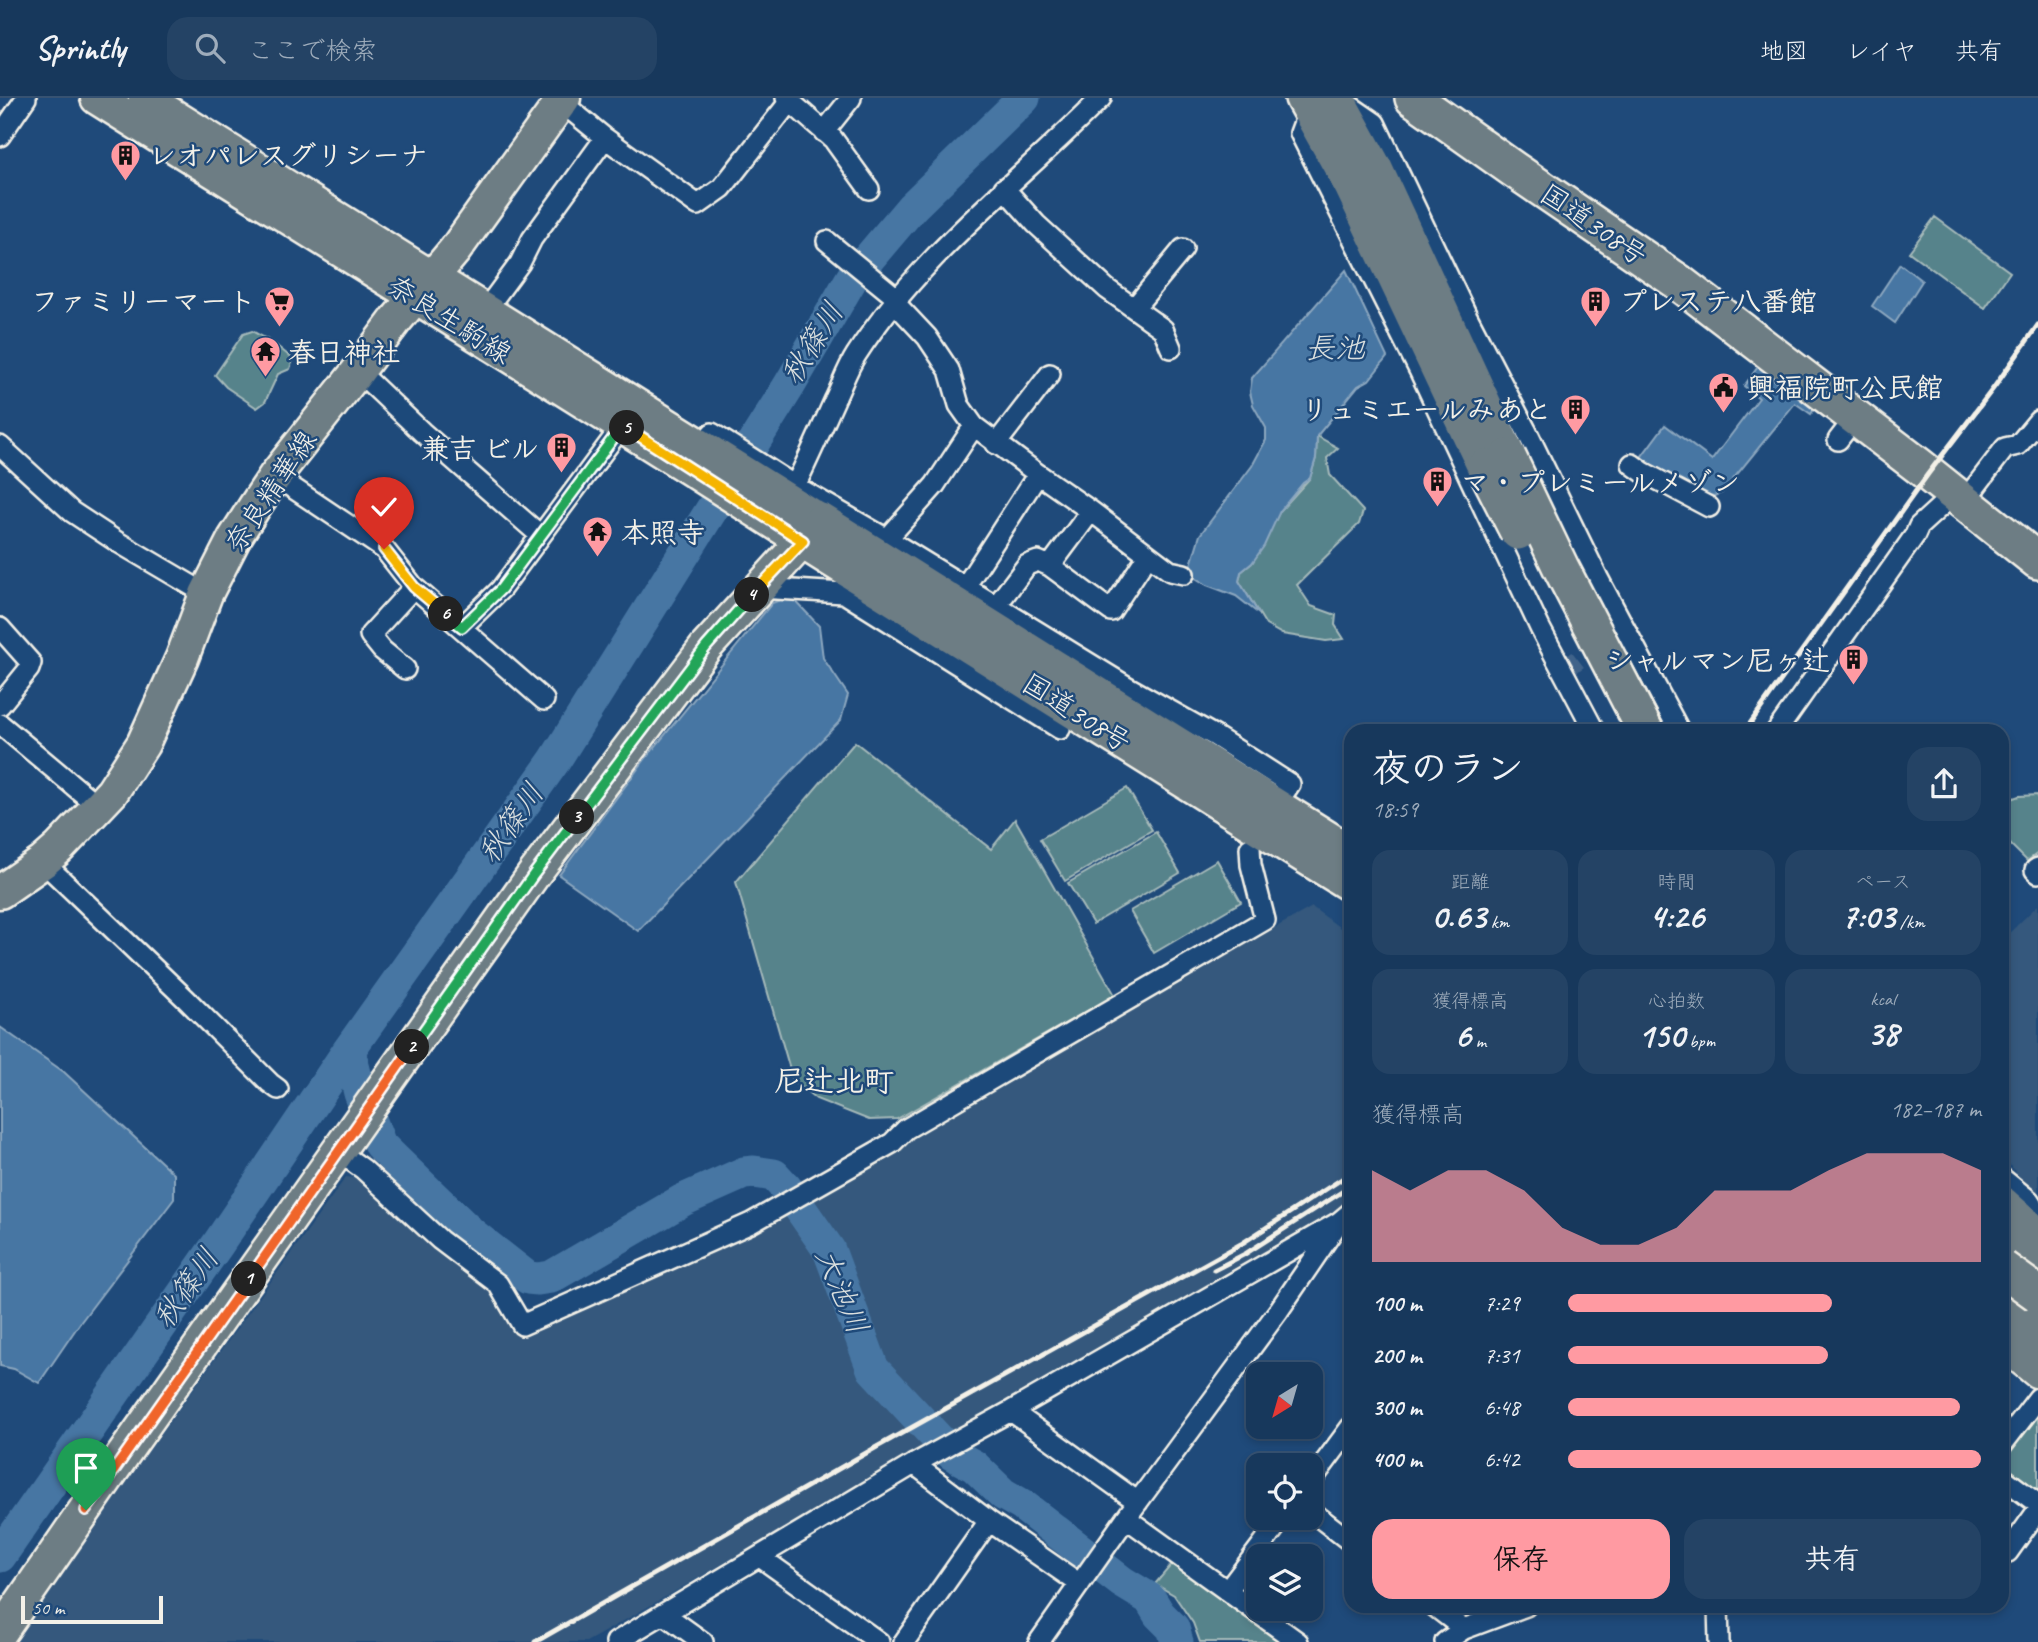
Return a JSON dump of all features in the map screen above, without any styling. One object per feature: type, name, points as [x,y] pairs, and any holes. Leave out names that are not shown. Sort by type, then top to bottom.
[{"type":"highway","name":"国道308号","points":[[1413,98],[1677,281],[1847,429],[1919,466],[2038,561]]},
{"type":"highway","points":[[1323,100],[1352,186],[1497,462],[1616,724]]},
{"type":"highway","points":[[1497,462],[1561,568],[1642,724]]},
{"type":"highway","name":"国道308号","points":[[812,531],[1263,842],[1344,883]]},
{"type":"highway","name":"国道308号","points":[[812,531],[1344,850]]},
{"type":"highway","points":[[2009,1209],[2038,1230]]},
{"type":"highway","points":[[2009,1248],[2038,1271]]},
{"type":"highway","points":[[2009,1273],[2038,1294]]},
{"type":"highway","points":[[2009,1275],[2038,1304]]},
{"type":"highway","points":[[2009,1311],[2024,1349]]},
{"type":"highway","points":[[2009,1324],[2024,1349]]},
{"type":"main road","name":"奈良生駒線","points":[[97,98],[423,288],[484,312],[783,501],[812,531]]},
{"type":"main road","name":"奈良生駒線","points":[[145,98],[623,425],[708,454]]},
{"type":"main road","name":"奈良精華線","points":[[0,892],[43,862],[112,792],[143,744],[183,658],[206,594],[234,539],[275,476],[396,320],[455,250],[563,100]]},
{"type":"main road","points":[[0,1633],[534,874],[706,647],[812,531]]},
{"type":"street","points":[[0,136],[26,98]]},
{"type":"street","points":[[824,132],[851,98]]},
{"type":"street","points":[[1101,98],[1062,138],[1004,188],[895,299],[854,357],[783,501],[887,539],[1100,673],[1215,736],[1290,784],[1284,793]]},
{"type":"street","points":[[563,100],[605,138],[698,205],[722,188],[788,100],[833,139],[869,189]]},
{"type":"street","points":[[1591,724],[1539,628],[1419,370],[1300,133],[1323,100],[1375,123],[1467,316],[1527,430],[1598,578],[1675,724]]},
{"type":"street","points":[[484,312],[520,263],[532,239],[605,138]]},
{"type":"street","points":[[1004,188],[1036,224],[1107,289],[1163,329],[1171,348]]},
{"type":"street","points":[[829,243],[895,299],[927,337],[949,370],[959,405],[974,426],[1170,571],[1184,574]]},
{"type":"street","points":[[1135,307],[1183,249]]},
{"type":"street","points":[[358,371],[485,489],[540,535]]},
{"type":"street","points":[[996,444],[1050,374]]},
{"type":"street","points":[[1782,724],[1919,526],[1958,499],[2005,448],[2018,445],[2038,421]]},
{"type":"street","points":[[462,627],[501,589],[623,425]]},
{"type":"street","points":[[887,539],[934,485],[974,426]]},
{"type":"street","points":[[0,446],[72,512],[206,594]]},
{"type":"street","points":[[1632,464],[1709,507]]},
{"type":"street","points":[[965,587],[1038,474]]},
{"type":"street","points":[[275,476],[384,549],[414,587],[544,700]]},
{"type":"street","points":[[1050,566],[1091,510]]},
{"type":"street","points":[[996,606],[1027,565],[1038,561],[1050,566],[1111,611],[1148,555]]},
{"type":"street","points":[[405,669],[382,650],[370,635],[414,587]]},
{"type":"street","points":[[759,588],[844,593],[1060,729]]},
{"type":"street","points":[[0,628],[30,663],[29,669],[0,705]]},
{"type":"street","points":[[0,724],[99,807]]},
{"type":"street","points":[[343,1146],[363,1169],[440,1240],[498,1284],[522,1325],[751,1223],[892,1143],[906,1129],[1265,920],[1251,865],[1263,842]]},
{"type":"street","points":[[43,862],[278,1089]]},
{"type":"street","points":[[2009,1184],[2029,1200],[2038,1230]]},
{"type":"street","points":[[616,1642],[923,1459],[1011,1411],[1344,1218]]},
{"type":"street","points":[[1039,1642],[1344,1218]]},
{"type":"street","points":[[2009,1436],[2038,1398]]},
{"type":"street","points":[[1011,1411],[1228,1590],[1298,1642]]},
{"type":"street","points":[[1323,1465],[1344,1436]]},
{"type":"street","points":[[923,1459],[989,1521],[1082,1581]]},
{"type":"street","points":[[2009,1482],[2038,1504]]},
{"type":"street","points":[[2009,1551],[2038,1510]]},
{"type":"street","points":[[1323,1520],[1344,1537]]},
{"type":"street","points":[[904,1642],[989,1521]]},
{"type":"street","points":[[1228,1590],[1273,1530]]},
{"type":"street","points":[[760,1557],[879,1642]]},
{"type":"street","points":[[1443,1613],[1464,1629]]},
{"type":"street","points":[[1445,1642],[1464,1629],[1507,1613]]},
{"type":"street","points":[[1718,1613],[1719,1642]]},
{"type":"street","points":[[664,1614],[703,1642]]},
{"type":"shaded area","points":[[2038,905],[2038,1199],[2009,1164],[2009,933]]},
{"type":"shaded area","points":[[1312,907],[1344,931],[1344,1206],[1328,1219],[586,1642],[14,1642],[346,1177],[355,1178],[394,1207],[437,1252],[493,1289],[518,1334],[734,1242],[910,1141],[914,1130]]},
{"type":"green space","points":[[1935,217],[2010,272],[1985,308],[1909,252]]},
{"type":"green space","points":[[252,331],[272,342],[293,359],[290,369],[278,374],[265,402],[257,408],[226,387],[215,375],[243,334]]},
{"type":"green space","points":[[1317,436],[1338,448],[1327,458],[1330,475],[1363,511],[1359,524],[1297,585],[1311,606],[1336,615],[1335,625],[1344,639],[1326,641],[1282,634],[1266,625],[1239,581],[1241,572],[1252,563],[1280,511],[1310,478],[1316,458]]},
{"type":"green space","points":[[855,742],[991,849],[1015,819],[1115,995],[897,1119],[869,1120],[816,1099],[793,1080],[736,882]]},
{"type":"green space","points":[[1127,788],[1152,830],[1065,881],[1040,839]]},
{"type":"green space","points":[[2038,795],[2038,853],[2027,861],[2009,843],[2009,800]]},
{"type":"green space","points":[[1156,832],[1180,873],[1093,924],[1068,883]]},
{"type":"green space","points":[[1217,860],[1241,902],[1154,953],[1130,911]]},
{"type":"green space","points":[[2038,1411],[2038,1491],[2009,1469],[2009,1448]]},
{"type":"green space","points":[[1172,1564],[1246,1615],[1246,1621],[1254,1621],[1283,1642],[1200,1642],[1193,1623],[1174,1595],[1155,1584]]},
{"type":"water","points":[[1900,264],[1922,281],[1895,323],[1872,306]]},
{"type":"water","name":"長池","points":[[1346,270],[1387,357],[1369,380],[1358,386],[1317,436],[1316,458],[1310,478],[1280,511],[1264,546],[1252,563],[1241,572],[1239,581],[1259,614],[1236,596],[1194,577],[1190,568],[1200,535],[1252,466],[1266,440],[1266,428],[1253,405],[1250,392],[1252,378]]},
{"type":"water","points":[[1760,364],[1815,408],[1811,414],[1795,403],[1722,493],[1714,496],[1704,494],[1639,460],[1665,425],[1712,460],[1759,398],[1744,386]]},
{"type":"water","points":[[791,596],[819,626],[823,658],[848,695],[841,720],[638,931],[559,875],[646,758],[772,603]]},
{"type":"water","points":[[0,1027],[64,1072],[174,1174],[174,1199],[80,1323],[39,1383],[14,1369],[0,1366]]},
{"type":"waterway","name":"秋篠川","points":[[0,1556],[218,1244],[349,1050],[555,760],[789,386],[852,278],[912,207],[1024,98]]},
{"type":"waterway","name":"大池川","points":[[349,1050],[360,1093],[380,1145],[472,1234],[528,1278],[551,1277],[683,1200],[744,1173],[774,1175],[829,1250],[873,1369],[952,1454],[974,1466],[1003,1494],[1022,1505],[1122,1582],[1150,1599],[1159,1614],[1173,1628],[1177,1642]]},
{"type":"tunnel","points":[[1563,671],[1623,625]]},
{"type":"railway","points":[[1750,724],[2038,325]]},
{"type":"railway","points":[[535,1642],[1241,1244],[1344,1178]]},
{"type":"railway","points":[[1214,1270],[1245,1254],[1344,1190]]},
{"type":"place","name":"レオパレスグリシーナ","points":[[125,182]]},
{"type":"place","name":"ファミリーマート","points":[[279,328]]},
{"type":"place","name":"プレステ八番館","points":[[1596,328]]},
{"type":"place","name":"春日神社","points":[[265,379]]},
{"type":"place","name":"興福院町公民館","points":[[1724,414]]},
{"type":"place","name":"リュミエールみあと","points":[[1575,436]]},
{"type":"place","name":"兼吉 ビル","points":[[562,475]]},
{"type":"place","name":"マ・プレミールメゾン","points":[[1438,509]]},
{"type":"place","name":"本照寺","points":[[598,559]]},
{"type":"place","name":"シャルマン尼ヶ辻","points":[[1853,687]]},
{"type":"district","name":"尼辻北町","points":[[834,1081]]},
{"type":"route","points":[[86,1510],[534,874],[706,647],[803,541],[623,425],[501,589],[462,627],[414,587],[384,549]]}]
